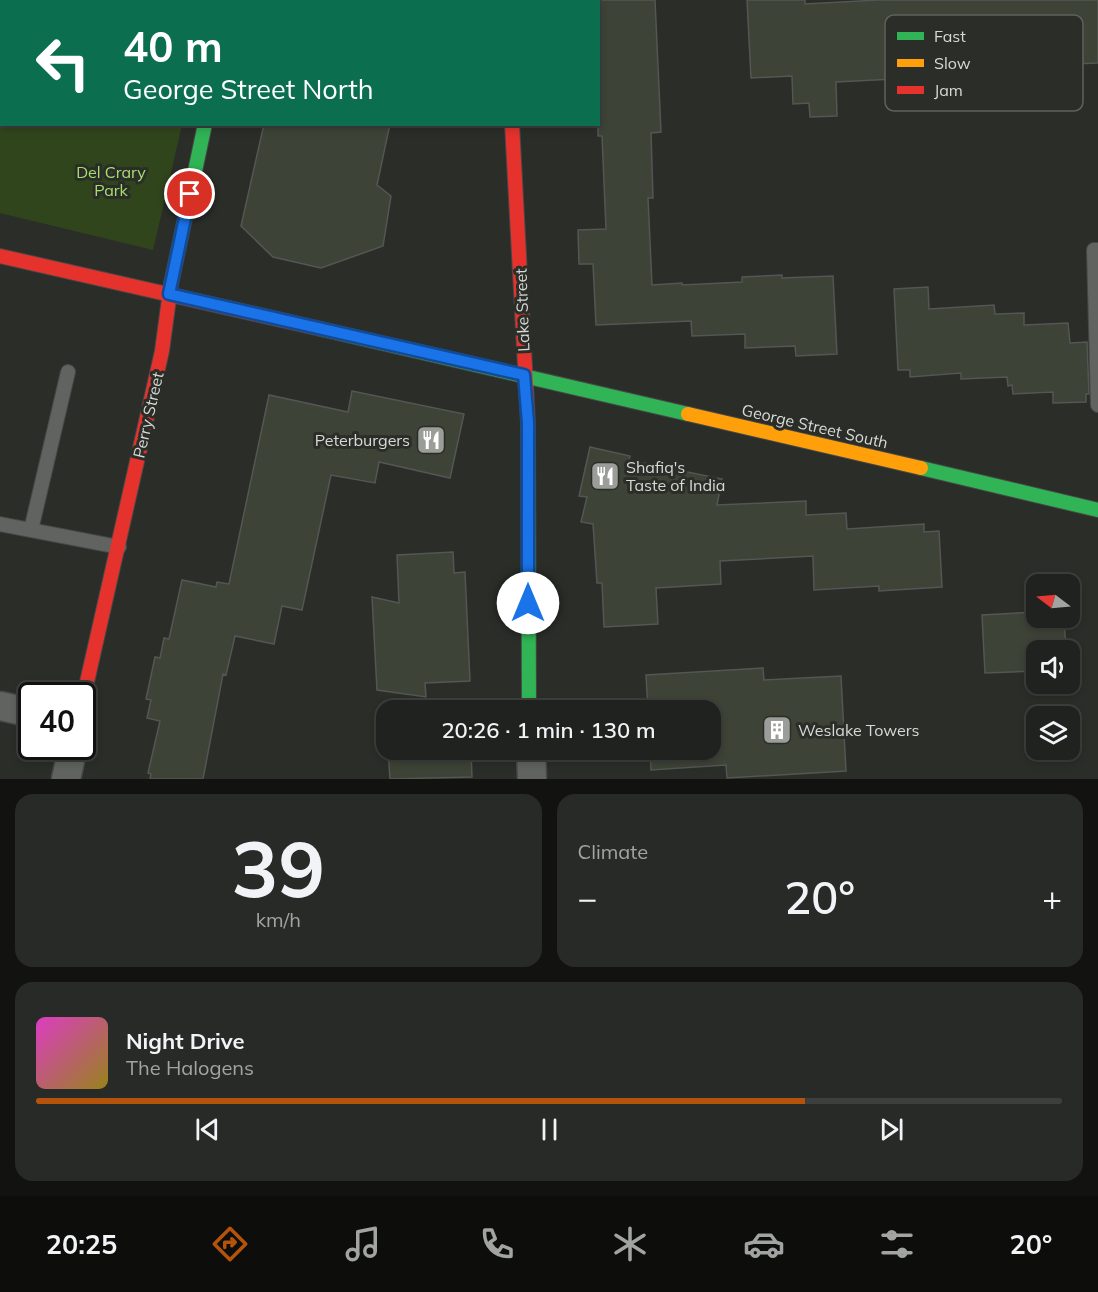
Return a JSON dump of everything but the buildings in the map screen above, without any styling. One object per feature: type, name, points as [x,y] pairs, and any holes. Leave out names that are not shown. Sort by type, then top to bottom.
[{"type":"street","name":"Perry Street","points":[[87,682],[162,351],[169,294],[205,126]]},
{"type":"street","name":"Lake Street","points":[[512,126],[528,423],[529,700]]},
{"type":"street","name":"George Street South","points":[[0,256],[524,375],[1098,510]]},
{"type":"street","points":[[0,706],[18,710]]},
{"type":"street","points":[[66,779],[70,760]]},
{"type":"street","points":[[531,760],[532,779]]},
{"type":"lane","points":[[1098,250],[1094,250],[1098,405]]},
{"type":"lane","points":[[31,530],[68,372]]},
{"type":"lane","points":[[0,524],[119,547]]},
{"type":"green space","name":"Del Crary Park","points":[[0,126],[182,126],[153,250],[0,213]]},
{"type":"traffic: fast","points":[[171,284],[205,126]]},
{"type":"traffic: fast","points":[[321,329],[688,414]]},
{"type":"traffic: fast","points":[[528,423],[529,700]]},
{"type":"traffic: fast","points":[[921,468],[1098,510]]},
{"type":"traffic: slow","points":[[688,414],[921,468]]},
{"type":"traffic: jam","points":[[512,126],[528,423]]},
{"type":"traffic: jam","points":[[0,256],[321,329]]},
{"type":"traffic: jam","points":[[87,682],[162,351],[171,284]]},
{"type":"place","name":"Peterburgers","points":[[431,440]]},
{"type":"place","name":"Shafiq's Taste of India","points":[[605,476]]},
{"type":"place","name":"Weslake Towers","points":[[777,730]]},
{"type":"route","points":[[190,194],[169,294],[524,375],[528,423],[528,603]]}]
